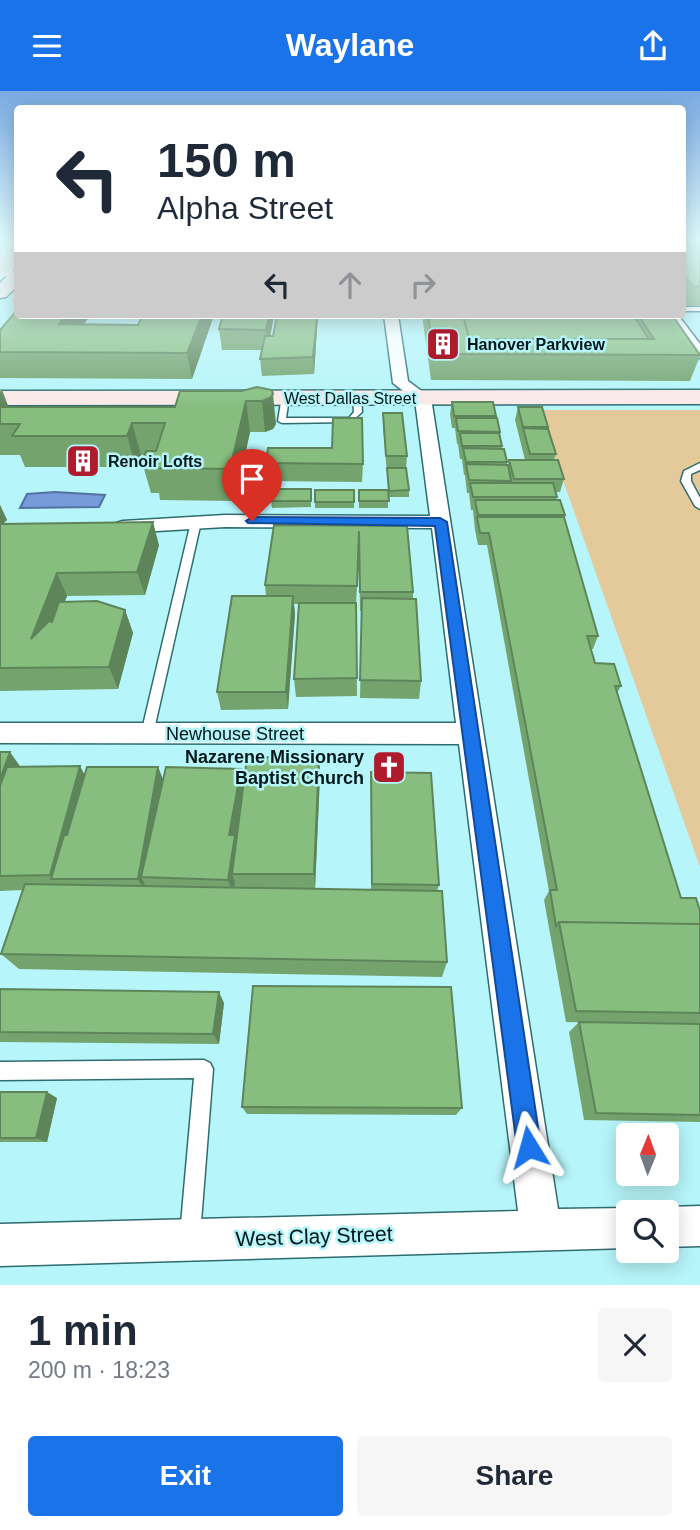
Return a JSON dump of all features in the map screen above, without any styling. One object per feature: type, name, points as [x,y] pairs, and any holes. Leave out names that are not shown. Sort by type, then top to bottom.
[{"type":"main road","name":"West Dallas Street","points":[[0,398],[48,404],[148,404],[285,398],[700,397]]},
{"type":"street","points":[[392,319],[401,383],[423,398],[541,1229]]},
{"type":"street","points":[[674,319],[700,354]]},
{"type":"street","points":[[107,527],[196,522],[440,522]]},
{"type":"street","name":"Newhouse Street","points":[[0,733],[471,734]]},
{"type":"street","points":[[679,1227],[700,1226]]},
{"type":"street","name":"West Clay Street","points":[[0,1245],[616,1228]]},
{"type":"lane","points":[[700,465],[687,473],[687,481],[700,506]]},
{"type":"lane","points":[[147,734],[196,522]]},
{"type":"lane","points":[[0,1071],[204,1069],[190,1240]]},
{"type":"shaded area","points":[[538,410],[700,410],[700,867]]},
{"type":"water","points":[[55,492],[105,495],[99,507],[20,508],[27,494]]},
{"type":"building","points":[[14,314],[14,319],[63,319],[59,324],[138,325],[141,319],[200,319],[187,353],[0,352],[0,330]]},
{"type":"building","points":[[222,319],[268,319],[266,330],[219,329]]},
{"type":"building","points":[[276,319],[317,319],[313,357],[260,359],[265,336],[273,336]]},
{"type":"building","points":[[429,319],[464,319],[469,339],[654,339],[641,319],[675,319],[700,355],[434,354]]},
{"type":"building","points":[[464,319],[636,319],[649,339],[469,339]]},
{"type":"building","points":[[257,387],[272,390],[273,394],[262,401],[246,401],[230,469],[152,468],[156,461],[142,462],[146,451],[156,451],[165,423],[132,423],[127,436],[12,436],[20,424],[0,424],[0,407],[175,407],[180,391],[242,391]]},
{"type":"building","points":[[452,402],[493,402],[496,416],[454,416]]},
{"type":"building","points":[[518,407],[542,407],[548,427],[523,427]]},
{"type":"building","points":[[383,413],[402,413],[407,456],[386,456]]},
{"type":"building","points":[[333,418],[362,418],[363,464],[266,463],[268,448],[332,448]]},
{"type":"building","points":[[456,418],[497,418],[500,432],[458,431]]},
{"type":"building","points":[[523,428],[548,429],[556,454],[530,454]]},
{"type":"building","points":[[460,433],[499,433],[502,446],[462,446]]},
{"type":"building","points":[[463,448],[504,449],[507,462],[466,462]]},
{"type":"building","points":[[509,460],[558,460],[564,479],[514,479]]},
{"type":"building","points":[[466,464],[508,465],[511,481],[469,480]]},
{"type":"building","points":[[387,468],[406,468],[409,490],[389,491]]},
{"type":"building","points":[[470,483],[553,483],[557,497],[473,497]]},
{"type":"building","points":[[273,489],[311,489],[311,501],[271,501]]},
{"type":"building","points":[[315,490],[354,490],[354,502],[315,502]]},
{"type":"building","points":[[359,490],[388,490],[389,501],[359,501]]},
{"type":"building","points":[[475,500],[560,500],[565,515],[478,515]]},
{"type":"building","points":[[477,517],[564,517],[598,636],[587,636],[595,663],[614,664],[621,686],[615,686],[681,898],[696,898],[700,924],[559,922],[556,926],[550,890],[557,890],[489,533],[480,533]]},
{"type":"building","points":[[153,522],[137,572],[57,573],[31,639],[49,621],[52,622],[59,602],[97,601],[125,610],[109,667],[0,668],[0,524]]},
{"type":"building","points":[[274,525],[407,526],[413,592],[360,592],[359,531],[357,586],[265,585]]},
{"type":"building","points":[[232,596],[293,596],[286,692],[217,692]]},
{"type":"building","points":[[362,598],[416,599],[421,681],[360,680]]},
{"type":"building","points":[[299,603],[356,603],[357,678],[294,679]]},
{"type":"building","points":[[0,752],[10,752],[0,779]]},
{"type":"building","points":[[247,757],[319,758],[314,874],[232,874]]},
{"type":"building","points":[[80,766],[50,875],[0,876],[0,786],[7,767]]},
{"type":"building","points":[[87,767],[158,767],[138,879],[51,879]]},
{"type":"building","points":[[166,767],[241,769],[229,835],[235,835],[228,880],[141,877]]},
{"type":"building","points":[[371,772],[431,773],[439,885],[372,884]]},
{"type":"building","points":[[25,884],[442,891],[447,962],[1,954]]},
{"type":"building","points":[[559,922],[700,924],[700,1013],[576,1011]]},
{"type":"building","points":[[253,986],[451,987],[462,1108],[242,1107]]},
{"type":"building","points":[[0,989],[219,992],[213,1034],[0,1032]]},
{"type":"building","points":[[579,1022],[700,1024],[700,1115],[596,1113]]},
{"type":"building","points":[[0,1092],[47,1092],[36,1138],[0,1138]]},
{"type":"place","name":"Hanover Parkview","points":[[443,344]]},
{"type":"place","name":"Renoir Lofts","points":[[83,461]]},
{"type":"place","name":"Nazarene Missionary Baptist Church","points":[[389,767]]},
{"type":"route","points":[[252,521],[440,522],[529,1147]]}]
